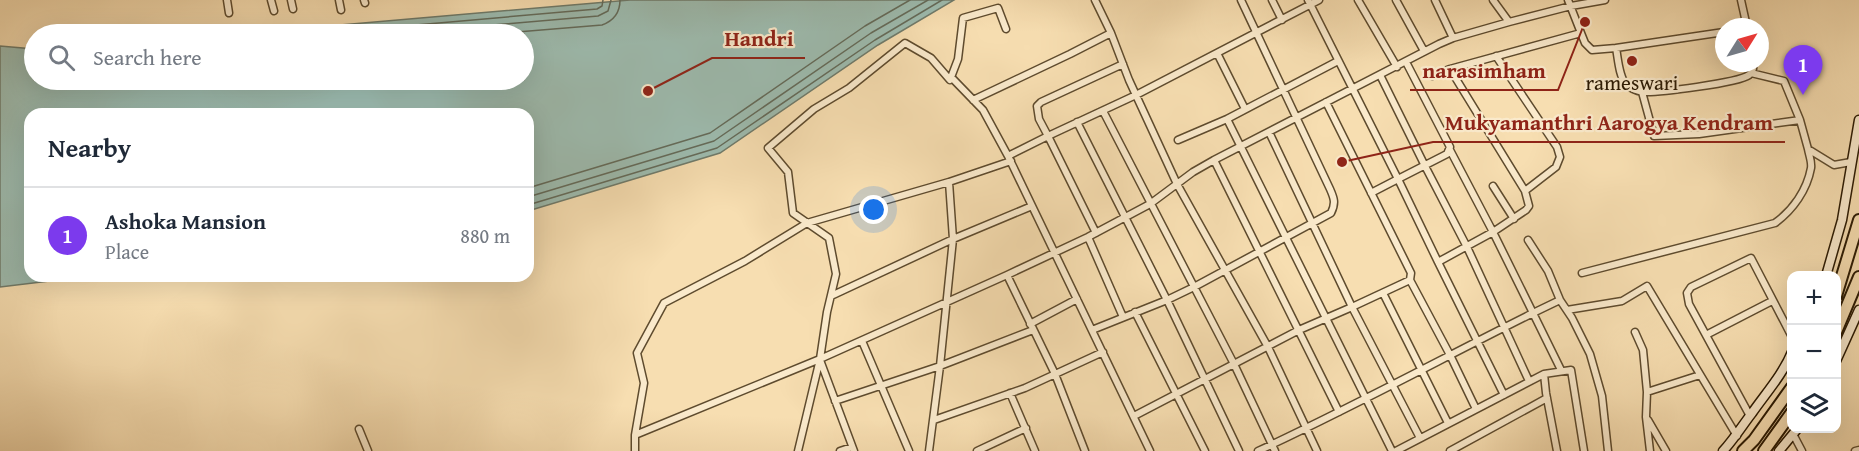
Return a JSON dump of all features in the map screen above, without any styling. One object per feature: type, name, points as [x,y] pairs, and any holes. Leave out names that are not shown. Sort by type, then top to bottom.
[{"type":"highway","points":[[1841,278],[1859,220]]},
{"type":"highway","points":[[1840,325],[1856,296],[1859,277]]},
{"type":"highway","points":[[1743,451],[1754,440],[1787,393]]},
{"type":"highway","points":[[1764,451],[1787,418]]},
{"type":"street","points":[[226,0],[229,13]]},
{"type":"street","points":[[271,0],[274,11]]},
{"type":"street","points":[[291,0],[293,9]]},
{"type":"street","points":[[339,0],[341,10]]},
{"type":"street","points":[[1095,0],[1177,184],[1268,347],[1317,451]]},
{"type":"street","points":[[1092,330],[1194,287],[1331,213],[1334,207],[1335,200],[1241,0]]},
{"type":"street","points":[[1272,0],[1282,20]]},
{"type":"street","points":[[635,451],[635,435],[644,383],[637,354],[664,303],[745,261],[807,223],[949,182],[1009,159],[1048,136],[1136,95],[1282,20],[1309,2],[1319,0]]},
{"type":"street","points":[[1358,0],[1397,67]]},
{"type":"street","points":[[1396,0],[1424,51]]},
{"type":"street","points":[[1435,0],[1453,38]]},
{"type":"street","points":[[1493,0],[1509,22]]},
{"type":"street","points":[[635,435],[862,341],[1088,237],[1150,204],[1193,172],[1214,160],[1424,51],[1453,38],[1570,3],[1605,0]]},
{"type":"street","points":[[1741,0],[1745,18]]},
{"type":"street","points":[[1309,2],[1504,394]]},
{"type":"street","points":[[1570,3],[1585,43],[1592,50],[1715,33]]},
{"type":"street","points":[[951,77],[958,59],[963,18],[998,8],[1006,29]]},
{"type":"street","points":[[973,100],[1111,33]]},
{"type":"street","points":[[1432,76],[1581,33]]},
{"type":"street","points":[[798,451],[820,359],[836,274],[829,238],[793,213],[788,172],[768,148],[814,108],[849,88],[905,43],[931,58],[950,80],[951,77]]},
{"type":"street","points":[[1582,273],[1774,222],[1799,199],[1811,166],[1800,120],[1784,81],[1751,74],[1730,81],[1642,92],[1631,88],[1623,81],[1616,48]]},
{"type":"street","points":[[1217,53],[1245,109]]},
{"type":"street","points":[[1496,56],[1557,147],[1560,157],[1556,167],[1525,191]]},
{"type":"street","points":[[1178,140],[1227,119],[1338,61]]},
{"type":"street","points":[[1406,62],[1561,370]]},
{"type":"street","points":[[1096,233],[1048,136],[1037,112],[1037,106],[1041,102],[1123,64]]},
{"type":"street","points":[[1438,262],[1493,232],[1529,206],[1525,191],[1450,69]]},
{"type":"street","points":[[1380,75],[1467,247],[1529,381]]},
{"type":"street","points":[[951,77],[983,110],[1150,451]]},
{"type":"street","points":[[1642,92],[1654,136],[1699,134],[1800,120]]},
{"type":"street","points":[[1326,102],[1412,273],[1410,280],[1476,409]]},
{"type":"street","points":[[1103,111],[1234,364],[1273,448]]},
{"type":"street","points":[[1227,119],[1394,451],[1529,381],[1561,370],[1570,370],[1584,451]]},
{"type":"street","points":[[1827,271],[1842,220],[1859,120]]},
{"type":"street","points":[[1077,122],[1167,300],[1239,451]]},
{"type":"street","points":[[1269,132],[1352,307],[1394,384],[1420,438]]},
{"type":"street","points":[[1808,149],[1834,165],[1851,162]]},
{"type":"street","points":[[1371,193],[1425,166],[1450,150]]},
{"type":"street","points":[[1214,160],[1340,412]]},
{"type":"street","points":[[929,451],[953,239],[949,182]]},
{"type":"street","points":[[1493,186],[1514,219]]},
{"type":"street","points":[[831,296],[953,239],[1032,206]]},
{"type":"street","points":[[1088,237],[1123,317]]},
{"type":"street","points":[[1528,240],[1548,271],[1560,300],[1590,354],[1602,396],[1608,451]]},
{"type":"street","points":[[1750,416],[1689,304],[1687,292],[1691,287],[1751,258],[1787,329]]},
{"type":"street","points":[[1007,275],[1055,374],[1085,451]]},
{"type":"street","points":[[1134,416],[1299,330],[1410,280]]},
{"type":"street","points":[[1567,310],[1622,301],[1647,286],[1737,436]]},
{"type":"street","points":[[1841,292],[1856,296]]},
{"type":"street","points":[[1383,293],[1448,423]]},
{"type":"street","points":[[835,401],[940,366],[1032,327],[1077,298]]},
{"type":"street","points":[[1258,451],[1273,448],[1560,300]]},
{"type":"street","points":[[1706,335],[1772,301]]},
{"type":"street","points":[[1841,350],[1859,310]]},
{"type":"street","points":[[1135,312],[1205,451]]},
{"type":"street","points":[[1635,332],[1643,350],[1650,451]]},
{"type":"street","points":[[862,341],[909,451]]},
{"type":"street","points":[[934,420],[1010,393],[1103,352]]},
{"type":"street","points":[[820,359],[853,449],[840,451]]},
{"type":"street","points":[[1723,451],[1737,436],[1787,360]]},
{"type":"street","points":[[1544,374],[1557,451]]},
{"type":"street","points":[[1647,392],[1700,375]]},
{"type":"street","points":[[1010,393],[1035,451]]},
{"type":"street","points":[[1454,450],[1547,399]]},
{"type":"street","points":[[1646,417],[1666,451]]},
{"type":"street","points":[[359,429],[368,451]]},
{"type":"street","points":[[977,451],[1026,429]]},
{"type":"street","points":[[1779,451],[1794,433]]},
{"type":"street","points":[[1797,433],[1802,451]]},
{"type":"water","points":[[630,0],[954,0],[878,45],[720,153],[534,209],[534,108],[24,108],[24,282],[41,282],[0,287],[0,46],[24,48],[24,90],[534,90],[534,24],[352,24]]},
{"type":"place","name":"narasimham","points":[[1585,22]]},
{"type":"place","name":"rameswari","points":[[1632,61]]},
{"type":"place","name":"Handri","points":[[648,91]]},
{"type":"place","name":"Ashoka Mansion","points":[[1803,95]]},
{"type":"place","name":"Mukyamanthri Aarogya Kendram","points":[[1342,162]]}]
